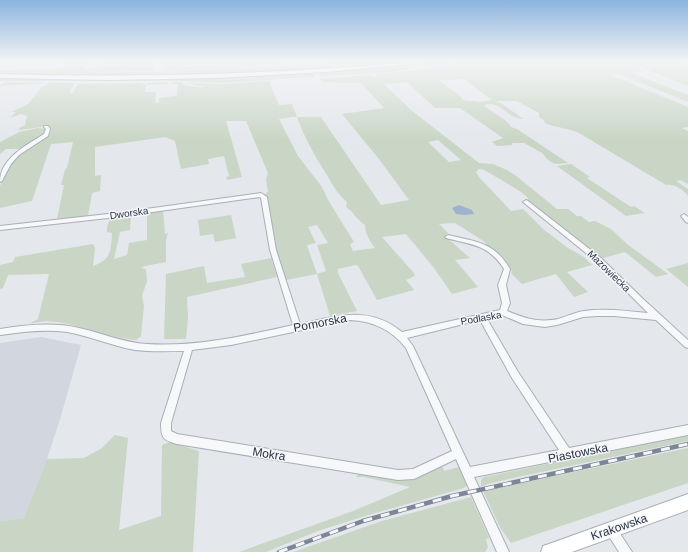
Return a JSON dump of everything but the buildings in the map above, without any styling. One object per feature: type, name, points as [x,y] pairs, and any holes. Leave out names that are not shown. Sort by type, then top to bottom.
[{"type":"main road","name":"Krakowska","points":[[549,552],[688,502]]},
{"type":"street","points":[[0,180],[9,163],[17,154],[46,135],[48,129],[46,127]]},
{"type":"street","name":"Dworska","points":[[0,228],[117,215],[258,194],[264,197],[273,250],[297,327]]},
{"type":"street","name":"Mazowiecka","points":[[526,202],[599,260],[656,317],[688,344]]},
{"type":"street","points":[[448,237],[482,245],[493,252],[505,265],[507,269],[502,285],[506,303],[503,312]]},
{"type":"street","name":"Podlaska","points":[[400,336],[503,312],[523,321],[545,324],[583,314],[597,313],[656,317]]},
{"type":"street","name":"Pomorska","points":[[0,332],[36,328],[66,329],[137,347],[158,348],[189,347],[214,344],[297,327],[358,317],[373,320],[400,336],[409,346],[503,552]]},
{"type":"street","points":[[482,317],[515,375],[568,455]]},
{"type":"street","name":"Mokra","points":[[189,347],[166,423],[166,432],[170,436],[177,439],[398,475],[414,474],[458,453]]},
{"type":"street","name":"Piastowska","points":[[468,473],[568,455],[688,430]]},
{"type":"street","points":[[611,530],[626,552]]},
{"type":"shaded area","points":[[41,337],[81,345],[47,459],[24,518],[0,521],[0,343]]},
{"type":"green space","points":[[41,88],[72,88],[69,93],[73,93],[76,88],[146,88],[145,92],[156,92],[155,103],[159,103],[159,98],[177,96],[178,88],[272,88],[279,105],[292,104],[297,117],[321,117],[381,205],[409,200],[379,159],[342,114],[384,108],[365,88],[388,88],[411,110],[479,163],[493,164],[507,170],[557,209],[568,209],[577,216],[581,216],[589,222],[595,221],[611,229],[627,244],[668,274],[656,277],[625,252],[600,259],[530,203],[527,197],[497,177],[480,169],[476,172],[479,177],[511,211],[523,209],[543,229],[568,248],[584,257],[592,265],[567,272],[588,292],[574,297],[556,274],[522,284],[511,273],[510,267],[486,245],[485,242],[455,223],[439,224],[448,233],[445,236],[470,258],[455,260],[478,287],[452,294],[434,268],[406,234],[382,237],[414,273],[415,276],[406,280],[414,290],[377,300],[358,266],[356,265],[338,269],[338,273],[357,311],[330,316],[317,274],[286,280],[271,233],[264,195],[268,192],[266,179],[268,173],[246,121],[226,121],[242,177],[227,180],[226,177],[229,176],[224,156],[208,159],[209,164],[181,169],[175,141],[165,137],[95,147],[95,176],[101,175],[100,191],[92,193],[88,216],[57,219],[64,185],[61,185],[65,170],[67,168],[73,142],[51,144],[32,201],[0,208],[0,186],[9,165],[21,150],[49,133],[50,128],[48,126],[20,130],[19,128],[25,125],[27,116],[21,114],[10,118],[16,112],[11,112],[28,104]],"holes":[[[297,117],[317,159],[332,184],[347,202],[346,207],[365,225],[367,234],[375,248],[353,251],[350,244],[354,242],[328,200],[322,187],[298,156],[279,119]],[[438,140],[461,160],[449,162],[428,142]],[[317,225],[328,243],[317,245],[326,271],[317,274],[307,245],[316,243],[308,227]]]},
{"type":"green space","points":[[413,88],[449,88],[463,100],[481,102],[492,100],[476,88],[642,88],[688,107],[688,127],[682,128],[688,131],[688,184],[680,180],[676,181],[688,189],[688,196],[684,191],[672,185],[666,185],[579,133],[545,123],[544,120],[539,117],[539,113],[517,101],[495,101],[501,103],[523,119],[513,116],[495,105],[484,105],[506,121],[511,127],[517,129],[568,163],[555,164],[548,160],[542,153],[524,143],[512,143],[512,145],[497,146],[492,142],[503,138],[460,108],[435,108]]},
{"type":"green space","points":[[653,88],[669,88],[688,95],[688,102]]},
{"type":"green space","points":[[38,128],[47,129],[43,135],[19,149],[6,149],[0,154],[0,142],[19,132]]},
{"type":"green space","points":[[571,164],[590,177],[587,178],[631,207],[634,206],[645,213],[626,216],[557,166]]},
{"type":"green space","points":[[163,210],[165,234],[168,233],[166,240],[166,262],[141,268],[146,269],[147,281],[142,296],[144,306],[141,336],[136,340],[125,339],[59,322],[46,321],[29,324],[38,319],[49,274],[8,275],[3,288],[0,289],[0,265],[13,262],[15,257],[93,244],[95,248],[93,266],[99,264],[107,258],[110,250],[112,233],[107,232],[109,222],[114,217],[131,214],[130,230],[120,232],[114,259],[127,255],[129,243],[147,240],[147,212]]},
{"type":"green space","points":[[231,215],[236,238],[215,242],[213,234],[200,236],[198,220]]},
{"type":"green space","points":[[271,258],[277,277],[187,297],[188,318],[186,339],[164,339],[166,274],[204,266],[207,283],[245,277],[241,264]]},
{"type":"green space","points":[[688,263],[688,287],[666,269]]},
{"type":"green space","points":[[115,435],[128,438],[119,530],[161,516],[162,445],[170,442],[199,451],[193,552],[0,552],[0,521],[24,518],[47,459],[84,458],[102,448]]},
{"type":"green space","points":[[688,435],[688,441],[518,477],[481,487],[481,480],[484,477]]},
{"type":"green space","points":[[688,448],[688,483],[511,543],[501,529],[483,491]]},
{"type":"green space","points":[[441,463],[444,471],[459,467],[467,485],[464,488],[318,531],[266,552],[239,552],[353,511],[410,487],[364,477],[356,477],[361,471],[409,479]]},
{"type":"green space","points":[[471,497],[489,538],[486,539],[488,547],[485,552],[293,552],[382,521]]},
{"type":"water","points":[[459,205],[472,210],[474,214],[456,214],[452,208]]},
{"type":"railway","points":[[279,552],[363,521],[452,496],[688,444]]}]
